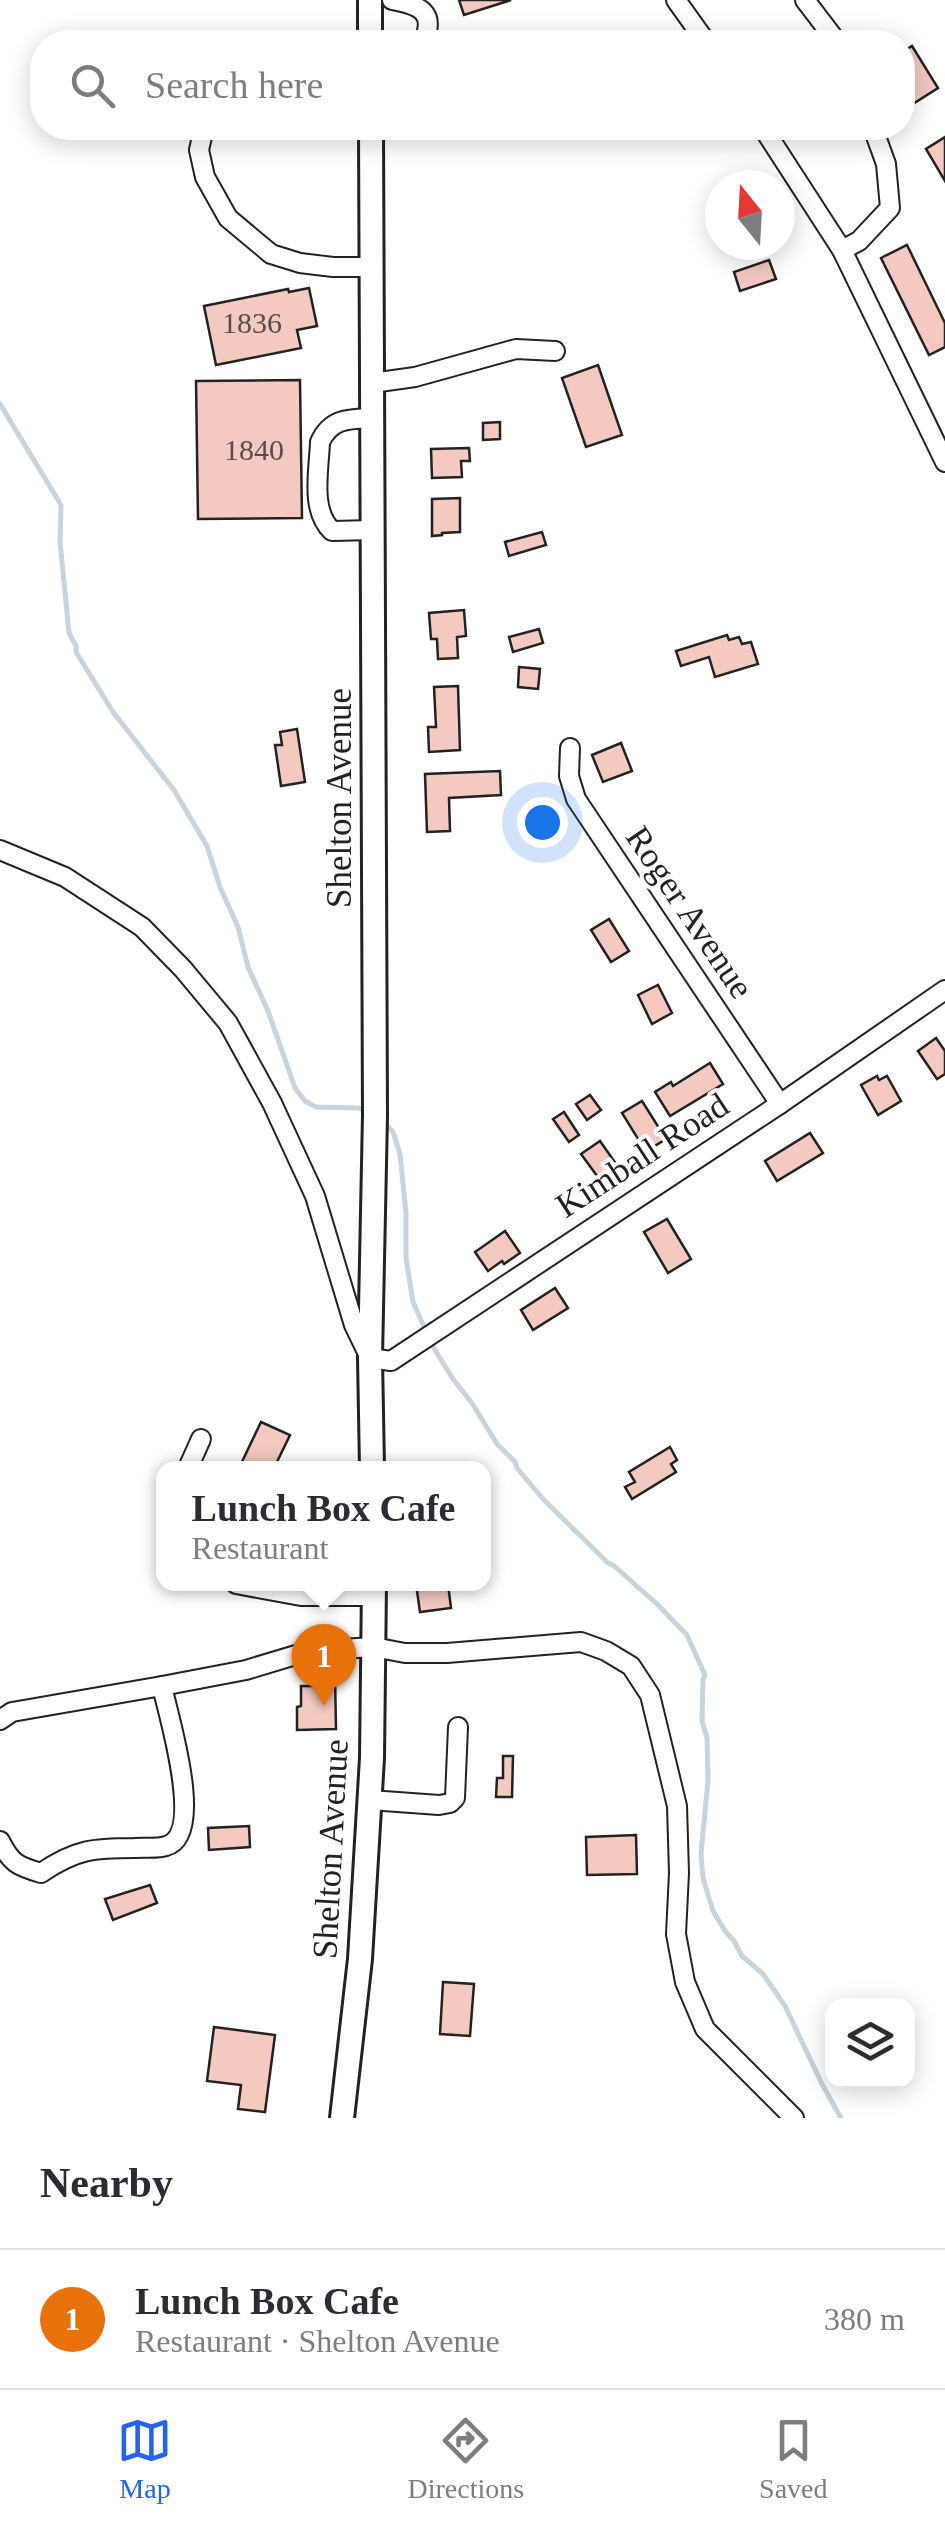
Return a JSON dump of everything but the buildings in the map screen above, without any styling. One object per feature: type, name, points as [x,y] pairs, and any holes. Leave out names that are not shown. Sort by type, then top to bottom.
[{"type":"main road","points":[[370,0],[370,30]]},
{"type":"main road","name":"Shelton Avenue","points":[[370,140],[375,1115],[372,1461]]},
{"type":"main road","name":"Shelton Avenue","points":[[342,2118],[360,1959],[370,1800],[374,1591]]},
{"type":"street","points":[[392,0],[419,6],[427,30]]},
{"type":"street","points":[[676,0],[697,30]]},
{"type":"street","points":[[806,0],[828,30]]},
{"type":"street","points":[[201,140],[199,150],[205,176],[228,218],[270,254],[300,263],[372,267]]},
{"type":"street","points":[[771,140],[842,250],[945,462]]},
{"type":"street","points":[[842,250],[858,241],[890,208],[886,164],[877,140]]},
{"type":"street","points":[[372,383],[415,377],[516,349],[555,350]]},
{"type":"street","points":[[372,418],[341,419],[324,433],[320,442],[318,511],[332,531],[373,530]]},
{"type":"street","name":"Roger Avenue","points":[[570,748],[568,776],[576,800],[780,1104]]},
{"type":"street","points":[[0,850],[66,878],[142,927],[228,1023],[316,1196],[354,1325],[370,1358]]},
{"type":"street","name":"Kimball Road","points":[[370,1358],[391,1361],[945,990]]},
{"type":"street","points":[[191,1461],[201,1440]]},
{"type":"street","points":[[274,1591],[301,1596],[362,1591]]},
{"type":"street","points":[[0,1720],[12,1712],[246,1670],[310,1651],[374,1647],[405,1653],[447,1653],[580,1642],[606,1651],[631,1666],[650,1695],[677,1806],[680,1872],[676,1934],[685,1982],[705,2029],[794,2118]]},
{"type":"street","points":[[0,1841],[9,1859],[22,1868],[40,1872],[64,1857],[95,1848],[169,1846],[178,1838],[185,1793],[162,1686]]},
{"type":"street","points":[[370,1800],[450,1803],[455,1798],[458,1726]]},
{"type":"waterway","points":[[0,404],[61,505],[60,542],[69,633],[76,652],[113,712],[174,790],[207,846],[295,1088],[316,1107],[368,1111]]},
{"type":"waterway","points":[[382,1120],[393,1132],[400,1154],[406,1258],[413,1302],[432,1345],[497,1444],[543,1499],[687,1635],[705,1675],[702,1721],[707,1738],[708,1780],[701,1854],[713,1911],[742,1956],[763,1974],[785,2006],[841,2118]]},
{"type":"place","name":"Lunch Box Cafe","points":[[324,1706]]}]
